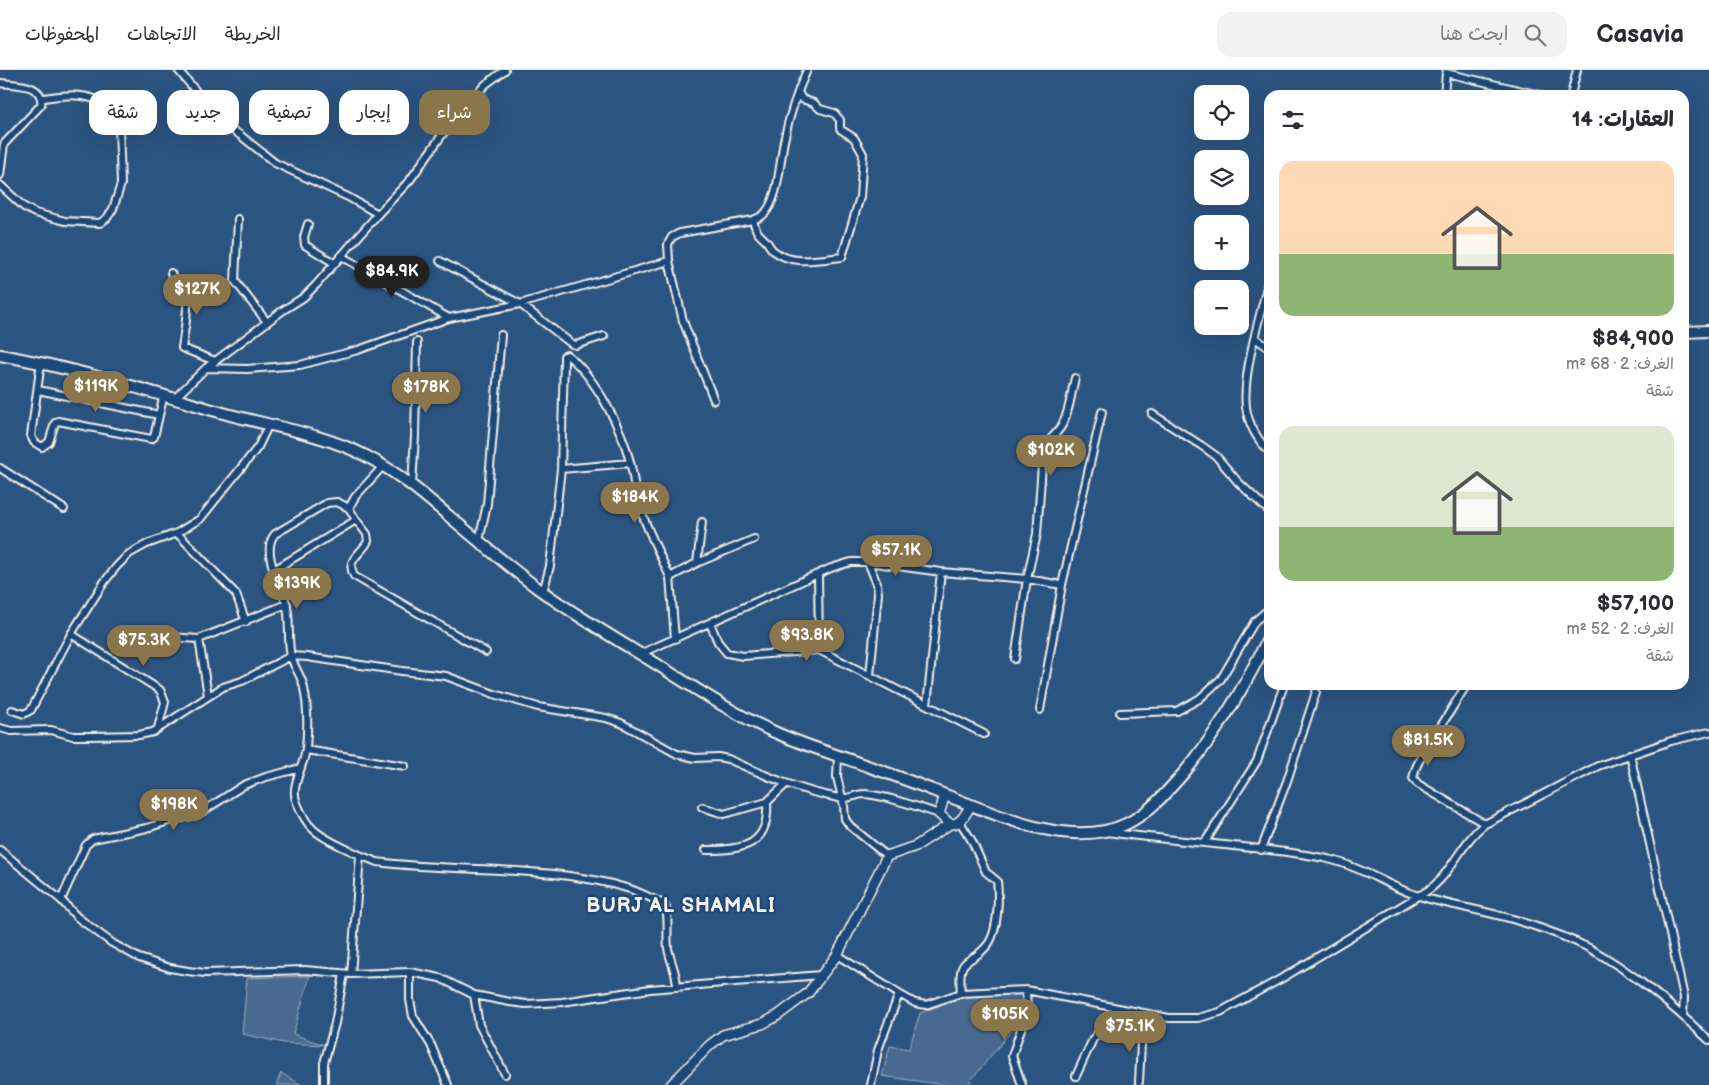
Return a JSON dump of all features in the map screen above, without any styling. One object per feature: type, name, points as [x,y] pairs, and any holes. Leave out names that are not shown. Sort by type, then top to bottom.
[{"type":"main road","points":[[1689,332],[1709,331]]},
{"type":"main road","points":[[0,355],[41,362],[164,394],[218,411],[308,433],[364,455],[412,485],[544,592],[711,698],[751,720],[777,733],[838,757],[868,766],[1018,822],[1047,829],[1070,833],[1104,831],[1125,824],[1146,812],[1162,797],[1200,753],[1242,689],[1264,647]]},
{"type":"street","points":[[178,70],[224,124],[275,163],[348,197],[378,214]]},
{"type":"street","points":[[175,398],[206,368],[304,296],[410,180],[447,128],[468,103],[486,84],[505,70]]},
{"type":"street","points":[[714,400],[683,321],[669,261],[668,244],[672,237],[680,233],[753,220],[764,215],[774,195],[784,139],[798,92],[807,70]]},
{"type":"street","points":[[1572,90],[1577,70]]},
{"type":"street","points":[[1444,90],[1446,73],[1519,90]]},
{"type":"street","points":[[0,83],[29,86],[43,98]]},
{"type":"street","points":[[753,220],[757,234],[773,251],[781,256],[797,260],[822,260],[842,257],[860,197],[863,154],[854,138],[840,129],[840,120],[834,112],[820,110],[814,103],[802,99],[798,92]]},
{"type":"street","points":[[43,98],[59,96],[89,98]]},
{"type":"street","points":[[0,175],[4,144],[41,105],[43,98]]},
{"type":"street","points":[[0,185],[24,207],[35,213],[65,221],[100,223],[107,218],[112,209],[121,184],[119,135]]},
{"type":"street","points":[[238,219],[235,282],[267,322]]},
{"type":"street","points":[[308,224],[304,237],[305,245],[334,263]]},
{"type":"street","points":[[341,256],[449,318]]},
{"type":"street","points":[[440,261],[520,304],[572,344],[576,345],[604,336]]},
{"type":"street","points":[[206,368],[247,369],[300,366],[358,350],[449,318],[520,304],[669,261]]},
{"type":"street","points":[[171,273],[178,292],[188,297],[182,348],[215,361]]},
{"type":"street","points":[[1264,300],[1248,372],[1246,406],[1248,419],[1255,434],[1264,444]]},
{"type":"street","points":[[479,541],[487,504],[501,335]]},
{"type":"street","points":[[1255,338],[1264,344]]},
{"type":"street","points":[[412,485],[417,342]]},
{"type":"street","points":[[544,592],[550,566],[561,469],[564,356],[567,355],[577,363],[600,394],[618,429],[630,463],[638,502],[670,577],[675,639]]},
{"type":"street","points":[[41,362],[31,436],[38,446],[42,447],[49,442],[58,421],[151,440],[154,437],[164,394]]},
{"type":"street","points":[[1015,659],[1027,579],[1037,534],[1043,450],[1045,444],[1062,425],[1075,378]]},
{"type":"street","points":[[38,390],[159,415]]},
{"type":"street","points":[[1040,710],[1062,585],[1102,412]]},
{"type":"street","points":[[1152,414],[1216,456],[1238,482],[1264,506]]},
{"type":"street","points":[[12,710],[24,714],[31,710],[71,634],[105,581],[129,554],[147,544],[177,533],[191,525],[206,512],[258,447],[269,424]]},
{"type":"street","points":[[561,469],[630,463]]},
{"type":"street","points":[[349,508],[355,497],[383,466]]},
{"type":"street","points":[[0,468],[64,509]]},
{"type":"street","points":[[486,652],[354,576],[351,571],[353,559],[368,541],[366,534],[349,508],[337,502],[327,503],[275,534],[272,538],[270,544],[274,570],[287,604],[291,656],[301,677],[305,694],[306,750],[296,787],[295,800],[306,821],[314,830],[360,856],[377,862],[566,876],[613,885],[644,894],[665,904],[669,923],[667,934],[668,949],[677,977],[677,987]]},
{"type":"street","points":[[274,570],[356,520]]},
{"type":"street","points":[[697,562],[702,522]]},
{"type":"street","points":[[177,533],[236,594],[246,622]]},
{"type":"street","points":[[670,577],[697,562],[754,540]]},
{"type":"street","points":[[640,654],[841,564],[868,562],[941,572],[1027,579],[1062,585]]},
{"type":"street","points":[[868,562],[877,584],[878,594],[870,675]]},
{"type":"street","points":[[927,705],[941,572]]},
{"type":"street","points":[[818,574],[819,650]]},
{"type":"street","points":[[160,632],[170,637],[182,636],[199,640],[287,604]]},
{"type":"street","points":[[1120,712],[1177,711],[1199,699],[1221,679],[1255,621],[1264,613]]},
{"type":"street","points":[[710,623],[718,642],[727,653],[758,655],[819,650],[984,734]]},
{"type":"street","points":[[71,634],[160,690],[165,702],[158,728]]},
{"type":"street","points":[[199,640],[208,696]]},
{"type":"street","points":[[0,728],[12,731],[51,730],[72,736],[139,735],[153,732],[223,687],[242,681],[291,656],[307,657],[402,672],[446,676],[538,708],[606,718],[677,754],[695,758],[718,757],[728,759],[786,784],[842,799],[858,794],[888,798],[939,814],[950,824]]},
{"type":"street","points":[[1206,842],[1257,761],[1282,690]]},
{"type":"street","points":[[1463,690],[1418,763],[1414,778],[1418,784],[1485,824]]},
{"type":"street","points":[[1262,850],[1316,692]]},
{"type":"street","points":[[837,955],[899,994],[915,1003],[926,1006],[961,993],[1026,990],[1163,1017],[1198,1018],[1220,1012],[1258,993],[1432,888],[1471,836],[1485,824],[1576,775],[1630,754],[1671,741],[1709,732]]},
{"type":"street","points":[[306,750],[404,766]]},
{"type":"street","points":[[1630,754],[1684,997],[1683,1016]]},
{"type":"street","points":[[838,757],[838,777],[845,819],[850,826],[887,856]]},
{"type":"street","points":[[61,900],[86,845],[93,839],[197,815],[244,786],[266,777],[301,768]]},
{"type":"street","points":[[702,807],[724,814],[767,802],[786,784]]},
{"type":"street","points":[[939,814],[945,794]]},
{"type":"street","points":[[706,850],[739,848],[750,844],[764,830],[767,822],[767,802]]},
{"type":"street","points":[[671,1085],[710,1045],[723,1035],[762,1024],[777,1016],[808,993],[837,955],[887,856],[916,846],[950,824],[960,822],[971,805]]},
{"type":"street","points":[[960,822],[972,841],[986,872],[997,881],[999,895],[993,931],[989,942],[980,952],[963,963],[959,979],[961,993]]},
{"type":"street","points":[[1104,831],[1145,837],[1206,842],[1311,856],[1344,863],[1418,896],[1494,914],[1566,938],[1589,949],[1663,998],[1709,1040]]},
{"type":"street","points":[[0,850],[61,900],[77,917],[112,943],[139,958],[170,968],[205,973],[291,970],[348,974],[410,972],[440,978],[474,995],[510,1002],[539,1003],[677,987],[821,975]]},
{"type":"street","points":[[324,1085],[324,1063],[348,974],[360,856]]},
{"type":"street","points":[[410,972],[410,1000],[413,1016],[431,1044],[448,1085]]},
{"type":"street","points":[[1022,1085],[1012,1056],[1027,1011],[1026,990]]},
{"type":"street","points":[[871,1085],[878,1050],[899,994]]},
{"type":"street","points":[[474,995],[479,1025],[505,1074]]},
{"type":"street","points":[[1076,1076],[1096,1034],[1105,1029],[1142,1024],[1163,1017]]},
{"type":"street","points":[[1139,1082],[1142,1024]]},
{"type":"shaded area","points":[[310,976],[293,1034],[324,1045],[284,1043],[242,1034],[247,978]]},
{"type":"shaded area","points":[[1023,993],[1022,1018],[967,1085],[945,1085],[882,1076],[890,1046],[909,1049],[920,1013],[960,997]]},
{"type":"shaded area","points":[[281,1073],[302,1085],[276,1085]]},
{"type":"district","name":"BURJ AL SHAMALI","points":[[681,906]]}]
